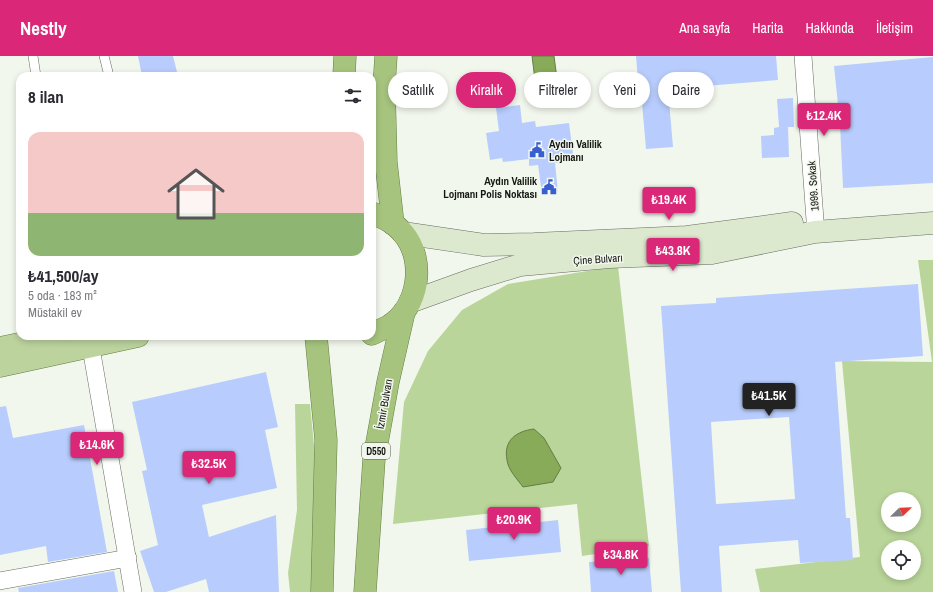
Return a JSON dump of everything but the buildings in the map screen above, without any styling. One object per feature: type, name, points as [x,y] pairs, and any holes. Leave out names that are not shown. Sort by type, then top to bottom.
[{"type":"highway","points":[[344,72],[345,56]]},
{"type":"highway","name":"D550","points":[[376,332],[389,326],[407,307],[414,294],[418,273],[414,252],[398,229],[386,162],[384,86],[386,56]]},
{"type":"highway","points":[[376,215],[388,220],[398,229]]},
{"type":"highway","name":"İzmir Bulvarı","points":[[365,592],[374,460],[388,382],[407,307]]},
{"type":"highway","points":[[316,340],[326,440],[322,592]]},
{"type":"main road","name":"Çine Bulvarı","points":[[398,229],[484,245],[534,244],[687,237],[815,226],[933,211]]},
{"type":"main road","name":"Çine Bulvarı","points":[[407,307],[471,280],[520,265],[609,257],[712,253],[815,226],[933,223]]},
{"type":"main road","points":[[0,348],[38,340]]},
{"type":"main road","points":[[0,366],[90,341]]},
{"type":"street","name":"1999. Sokak","points":[[803,56],[815,226]]},
{"type":"street","points":[[90,341],[133,592]]},
{"type":"street","points":[[0,582],[128,558]]},
{"type":"lane","points":[[33,56],[35,72]]},
{"type":"lane","points":[[104,56],[108,72]]},
{"type":"shaded area","points":[[532,56],[554,56],[556,72],[534,72]]},
{"type":"shaded area","points":[[918,260],[933,260],[933,592],[760,592],[755,569],[860,557],[842,361],[932,362]]},
{"type":"shaded area","points":[[618,266],[649,546],[582,556],[577,504],[393,524],[404,402],[428,351],[462,310],[508,284]]},
{"type":"shaded area","points":[[295,404],[310,404],[319,498],[315,592],[290,592],[288,573],[297,510]]},
{"type":"shaded area","points":[[534,429],[544,438],[561,468],[553,482],[523,487],[509,467],[506,453],[507,447],[509,442],[517,434]]},
{"type":"place","name":"Aydın Valilik Lojmanı","points":[[537,150]]},
{"type":"place","name":"Aydın Valilik Lojmanı Polis Noktası","points":[[549,187]]}]
